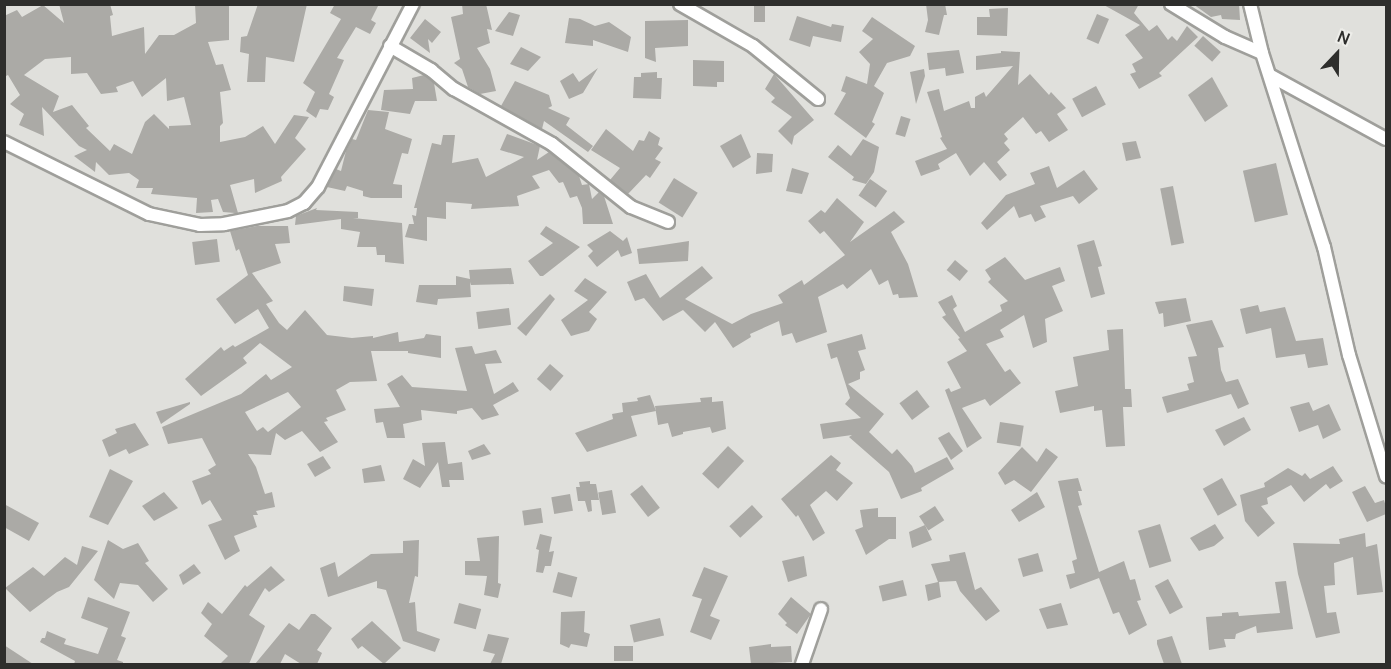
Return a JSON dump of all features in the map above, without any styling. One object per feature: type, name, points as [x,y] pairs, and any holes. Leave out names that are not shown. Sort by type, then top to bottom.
[{"type":"street","points":[[4,142],[149,214],[200,225],[242,223],[288,211],[304,203],[318,187],[413,4]]},
{"type":"street","points":[[680,4],[753,46],[818,99]]},
{"type":"street","points":[[1171,4],[1225,37],[1262,52]]},
{"type":"street","points":[[1250,4],[1262,52],[1324,247],[1349,355],[1386,476]]},
{"type":"street","points":[[390,46],[431,70],[454,89],[552,144],[631,207],[668,222]]},
{"type":"street","points":[[1271,76],[1386,139]]},
{"type":"street","points":[[802,664],[821,609]]},
{"type":"building","points":[[59,4],[110,4],[113,15],[110,16],[112,36],[144,27],[145,54],[159,35],[174,35],[196,23],[195,4],[229,4],[229,40],[208,42],[216,65],[223,64],[231,90],[220,92],[223,123],[220,126],[220,142],[245,137],[263,126],[275,144],[294,115],[309,117],[295,138],[306,149],[281,177],[282,181],[255,193],[254,179],[230,185],[238,213],[223,212],[218,199],[211,200],[213,212],[196,213],[197,198],[151,194],[153,188],[136,188],[139,180],[129,173],[109,175],[96,162],[95,172],[74,156],[87,150],[79,146],[42,107],[44,136],[19,125],[24,114],[10,104],[20,95],[8,75],[4,77],[4,16],[17,10],[22,17],[43,5],[64,23]],"holes":[[[71,57],[71,74],[87,73],[101,94],[118,92],[116,87],[133,81],[142,97],[166,78],[167,101],[184,97],[191,125],[169,126],[169,129],[154,114],[145,122],[132,154],[114,144],[110,151],[86,128],[89,126],[72,105],[53,112],[59,96],[24,75],[45,59]]]},
{"type":"building","points":[[258,4],[307,4],[294,62],[266,57],[265,82],[247,82],[249,54],[240,52],[241,37],[247,36]]},
{"type":"building","points":[[335,4],[379,4],[371,20],[376,23],[370,34],[356,27],[337,58],[344,60],[329,94],[334,97],[328,110],[320,109],[316,118],[306,111],[315,92],[303,83],[341,19],[330,13]]},
{"type":"building","points":[[462,4],[486,4],[492,30],[487,29],[490,43],[477,48],[490,69],[496,91],[480,94],[468,87],[462,69],[454,63],[460,59],[451,17],[463,14]]},
{"type":"building","points":[[754,4],[765,4],[765,22],[754,22]]},
{"type":"building","points":[[926,4],[945,4],[947,15],[944,15],[939,35],[925,32],[928,20]]},
{"type":"building","points":[[1102,4],[1139,4],[1134,13],[1149,31],[1157,25],[1168,40],[1172,36],[1177,41],[1187,26],[1198,37],[1159,73],[1162,76],[1139,89],[1130,74],[1136,72],[1132,64],[1143,58],[1125,35],[1140,25]]},
{"type":"building","points":[[1193,4],[1239,4],[1240,20],[1222,19],[1221,15],[1211,17]]},
{"type":"building","points":[[1008,8],[1007,36],[977,35],[977,17],[990,17],[989,9]]},
{"type":"building","points":[[509,12],[520,15],[513,36],[495,31]]},
{"type":"building","points":[[1097,14],[1109,19],[1098,44],[1086,39]]},
{"type":"building","points":[[797,16],[831,27],[832,24],[844,26],[841,42],[813,36],[810,47],[789,40]]},
{"type":"building","points":[[872,17],[915,46],[910,56],[887,63],[874,86],[884,93],[872,122],[875,124],[866,138],[834,114],[846,93],[841,91],[846,76],[867,84],[870,64],[859,52],[873,39],[862,31]]},
{"type":"building","points":[[569,18],[580,19],[595,26],[609,22],[631,37],[628,52],[593,40],[593,46],[565,43]]},
{"type":"building","points":[[425,19],[441,32],[432,43],[428,39],[430,53],[410,38]]},
{"type":"building","points":[[688,20],[688,46],[655,48],[656,62],[645,58],[645,21]]},
{"type":"building","points":[[1203,36],[1221,52],[1212,62],[1194,46]]},
{"type":"building","points":[[521,47],[541,57],[528,71],[510,64]]},
{"type":"building","points":[[959,50],[964,73],[946,76],[945,68],[929,70],[927,53]]},
{"type":"building","points":[[1001,51],[1020,52],[1018,85],[1030,74],[1049,95],[1051,92],[1066,108],[1057,114],[1068,130],[1049,142],[1041,131],[1036,134],[1023,117],[1004,134],[1008,139],[1004,143],[1010,150],[997,162],[1007,175],[1000,181],[984,162],[970,176],[956,153],[938,164],[940,169],[921,176],[915,161],[947,149],[940,138],[942,137],[927,92],[939,89],[944,111],[969,101],[971,108],[975,108],[975,97],[984,92],[986,97],[1013,66],[976,70],[976,56],[1001,53]]},
{"type":"building","points":[[693,60],[724,61],[724,82],[717,82],[717,87],[693,86]]},
{"type":"building","points":[[598,68],[583,93],[569,99],[560,81],[573,73],[579,82]]},
{"type":"building","points":[[924,69],[925,76],[916,104],[910,72]]},
{"type":"building","points":[[657,72],[657,78],[662,78],[661,99],[633,98],[634,77],[641,77],[641,73]]},
{"type":"building","points":[[774,74],[814,120],[794,136],[792,145],[778,131],[792,117],[771,102],[775,98],[765,89]]},
{"type":"building","points":[[424,75],[434,83],[437,101],[415,101],[410,114],[381,110],[384,90],[413,89],[412,78]]},
{"type":"building","points":[[1212,77],[1228,106],[1205,122],[1188,95]]},
{"type":"building","points":[[515,81],[549,95],[552,106],[548,108],[570,118],[566,125],[593,146],[588,152],[544,121],[542,129],[501,106]]},
{"type":"building","points":[[1096,86],[1106,105],[1082,117],[1072,99]]},
{"type":"building","points":[[368,110],[389,112],[385,129],[412,139],[408,154],[402,153],[393,184],[402,185],[402,198],[371,198],[363,196],[363,191],[347,186],[345,191],[327,187],[336,169],[341,171],[346,151],[352,139],[356,140]]},
{"type":"building","points":[[901,116],[911,119],[905,137],[895,134]]},
{"type":"building","points":[[606,129],[633,151],[639,140],[644,141],[649,131],[660,138],[658,145],[663,148],[655,159],[661,162],[650,178],[646,175],[628,194],[610,180],[620,168],[591,150]]},
{"type":"building","points":[[507,134],[540,146],[537,160],[549,152],[579,176],[582,185],[589,184],[592,199],[599,192],[604,196],[613,224],[583,224],[582,208],[577,196],[570,198],[563,182],[559,183],[549,170],[532,176],[540,188],[517,196],[519,206],[471,209],[472,204],[446,202],[446,219],[427,217],[427,241],[405,237],[409,224],[414,224],[412,215],[416,216],[417,208],[414,208],[432,143],[441,145],[443,135],[455,135],[452,163],[478,158],[486,177],[524,157],[500,150]]},
{"type":"building","points":[[741,134],[751,157],[733,168],[720,146]]},
{"type":"building","points":[[863,139],[879,147],[874,172],[866,184],[852,180],[854,177],[828,157],[838,145],[851,156]]},
{"type":"building","points":[[1136,141],[1141,158],[1126,161],[1122,143]]},
{"type":"building","points":[[757,153],[773,154],[772,172],[756,174]]},
{"type":"building","points":[[1276,163],[1288,215],[1255,222],[1243,171]]},
{"type":"building","points":[[1049,166],[1057,188],[1084,170],[1098,189],[1079,204],[1073,196],[1040,206],[1046,217],[1035,222],[1031,214],[1019,218],[1014,206],[987,230],[981,223],[1006,195],[1035,184],[1030,173]]},
{"type":"building","points":[[792,168],[809,173],[802,194],[786,191]]},
{"type":"building","points":[[674,178],[698,193],[682,217],[659,203]]},
{"type":"building","points":[[870,179],[887,191],[876,207],[859,195]]},
{"type":"building","points":[[1173,186],[1184,243],[1171,245],[1160,188]]},
{"type":"building","points":[[837,198],[864,222],[850,242],[894,211],[905,222],[891,232],[908,264],[918,297],[899,298],[898,294],[893,295],[888,280],[879,285],[871,269],[847,289],[843,284],[818,297],[827,332],[796,343],[792,333],[782,336],[779,321],[750,334],[751,337],[733,348],[715,322],[705,332],[683,310],[663,321],[644,298],[635,301],[627,282],[646,274],[660,298],[702,266],[713,278],[685,299],[732,324],[751,314],[783,303],[778,295],[802,280],[804,285],[845,255],[824,231],[820,234],[808,221],[821,210],[825,213]]},
{"type":"building","points":[[317,208],[316,210],[358,212],[358,218],[353,218],[402,223],[404,264],[385,262],[385,255],[377,255],[376,247],[357,247],[360,232],[341,229],[341,219],[295,225],[296,216]]},
{"type":"building","points":[[257,226],[288,226],[290,243],[275,244],[281,263],[252,273],[273,301],[266,304],[279,323],[287,330],[305,310],[327,335],[352,338],[373,336],[373,338],[398,332],[399,342],[424,338],[426,334],[441,336],[441,358],[408,353],[408,351],[371,351],[377,381],[350,382],[336,390],[346,410],[326,418],[328,421],[324,422],[338,442],[320,452],[302,431],[285,440],[276,433],[271,455],[248,454],[256,467],[265,494],[272,492],[275,507],[256,511],[258,515],[253,515],[257,527],[234,536],[240,551],[225,560],[208,525],[222,520],[210,500],[202,505],[192,481],[211,474],[208,470],[216,465],[202,438],[168,444],[162,427],[241,394],[266,374],[271,380],[292,367],[260,343],[243,358],[247,363],[201,396],[185,379],[221,347],[224,351],[233,345],[235,347],[269,328],[258,309],[235,324],[216,299],[248,275],[239,249],[236,251],[230,231]],"holes":[[[288,392],[301,407],[268,432],[263,427],[257,431],[245,412]]]},
{"type":"building","points":[[546,226],[580,247],[540,276],[528,261],[553,243],[540,234]]},
{"type":"building","points":[[610,231],[623,241],[627,237],[632,253],[621,257],[618,250],[597,267],[588,256],[593,251],[587,245]]},
{"type":"building","points":[[217,239],[220,262],[195,265],[192,242]]},
{"type":"building","points":[[1094,240],[1102,266],[1098,267],[1105,294],[1091,298],[1077,245]]},
{"type":"building","points":[[689,241],[688,261],[639,264],[637,249]]},
{"type":"building","points":[[1005,257],[1025,280],[1060,267],[1065,281],[1052,286],[1063,311],[1045,319],[1047,342],[1033,348],[1024,315],[1000,330],[1004,337],[986,344],[1005,372],[1010,369],[1021,383],[990,406],[985,399],[962,408],[982,438],[967,448],[945,390],[949,388],[951,392],[961,388],[947,362],[967,351],[958,339],[960,338],[942,317],[946,315],[938,302],[952,295],[957,306],[953,309],[965,332],[1002,311],[1000,305],[1008,301],[988,282],[991,279],[985,270]]},
{"type":"building","points":[[955,260],[968,271],[960,281],[947,270]]},
{"type":"building","points":[[511,268],[514,284],[471,285],[470,282],[471,297],[438,299],[437,305],[416,302],[419,285],[456,285],[456,276],[470,279],[469,270]]},
{"type":"building","points":[[585,278],[607,292],[589,312],[597,319],[589,331],[571,336],[561,320],[588,300],[574,291]]},
{"type":"building","points":[[344,286],[374,289],[372,306],[343,301]]},
{"type":"building","points":[[550,294],[555,299],[526,336],[517,328]]},
{"type":"building","points":[[1186,298],[1191,321],[1164,327],[1163,313],[1159,314],[1155,302]]},
{"type":"building","points":[[1258,305],[1260,312],[1285,307],[1296,341],[1323,338],[1328,365],[1308,368],[1305,354],[1276,358],[1271,328],[1246,334],[1240,309]]},
{"type":"building","points":[[509,308],[511,325],[478,329],[476,312]]},
{"type":"building","points":[[1212,320],[1224,347],[1218,348],[1221,370],[1226,382],[1238,379],[1249,404],[1238,409],[1231,394],[1167,413],[1162,397],[1189,390],[1187,384],[1194,382],[1188,357],[1197,356],[1186,325]]},
{"type":"building","points":[[1123,329],[1125,389],[1131,389],[1132,407],[1123,407],[1125,446],[1106,447],[1102,410],[1094,411],[1094,406],[1060,413],[1055,391],[1078,386],[1073,357],[1109,350],[1107,330]]},
{"type":"building","points":[[862,334],[866,349],[858,351],[865,370],[860,372],[860,379],[848,384],[884,414],[869,432],[892,454],[897,449],[915,473],[947,457],[954,469],[921,488],[922,491],[901,499],[889,472],[849,437],[852,435],[823,439],[820,424],[861,418],[845,404],[850,398],[837,357],[831,359],[827,344]]},
{"type":"building","points":[[472,346],[475,354],[496,350],[502,363],[485,364],[494,394],[513,382],[519,391],[493,405],[499,415],[482,420],[472,408],[457,411],[457,414],[421,410],[422,420],[403,424],[405,438],[387,438],[383,422],[376,423],[374,409],[400,407],[387,384],[402,375],[412,387],[467,391],[455,348]]},
{"type":"building","points":[[550,364],[564,376],[550,391],[537,379]]},
{"type":"building","points":[[917,390],[930,407],[912,420],[899,403]]},
{"type":"building","points":[[650,395],[656,411],[631,416],[637,436],[587,452],[575,433],[613,419],[612,414],[623,412],[622,403],[638,401],[637,398]]},
{"type":"building","points":[[712,397],[712,402],[723,401],[726,429],[712,433],[710,427],[683,432],[683,434],[672,437],[668,423],[658,425],[655,406],[701,402],[700,398]]},
{"type":"building","points":[[190,402],[190,404],[161,424],[156,412]]},
{"type":"building","points":[[1309,402],[1313,411],[1329,404],[1341,430],[1323,439],[1318,425],[1299,432],[1290,407]]},
{"type":"building","points":[[1244,417],[1251,430],[1224,446],[1215,430]]},
{"type":"building","points":[[1000,422],[1024,426],[1020,446],[997,443]]},
{"type":"building","points":[[135,423],[149,445],[129,454],[126,449],[109,457],[102,440],[117,433],[115,429]]},
{"type":"building","points":[[949,432],[963,451],[951,460],[938,438]]},
{"type":"building","points":[[445,442],[448,464],[462,462],[464,480],[449,480],[450,487],[442,487],[438,462],[420,488],[403,479],[413,459],[425,466],[422,443]]},
{"type":"building","points":[[484,444],[491,454],[472,460],[468,451]]},
{"type":"building","points":[[728,446],[744,461],[718,489],[702,474]]},
{"type":"building","points":[[1022,447],[1037,462],[1046,448],[1058,457],[1031,492],[1014,480],[1005,485],[998,473]]},
{"type":"building","points":[[831,455],[841,463],[836,470],[853,483],[837,501],[826,491],[810,505],[825,533],[813,541],[798,515],[796,517],[781,499]]},
{"type":"building","points":[[323,456],[331,468],[315,477],[307,464]]},
{"type":"building","points":[[381,465],[385,481],[364,483],[362,469]]},
{"type":"building","points":[[1333,466],[1343,481],[1330,489],[1326,484],[1304,502],[1291,485],[1267,498],[1268,504],[1261,506],[1275,523],[1258,537],[1245,521],[1240,495],[1265,487],[1264,483],[1288,468],[1302,476],[1305,473],[1310,479]]},
{"type":"building","points":[[110,469],[133,481],[108,525],[89,517]]},
{"type":"building","points":[[1078,478],[1082,491],[1078,491],[1082,505],[1078,506],[1099,572],[1124,561],[1130,580],[1135,579],[1141,600],[1137,601],[1147,625],[1129,635],[1119,612],[1113,614],[1099,578],[1070,589],[1066,575],[1075,573],[1072,561],[1077,559],[1058,481]]},
{"type":"building","points":[[1222,478],[1237,505],[1218,516],[1203,489]]},
{"type":"building","points":[[590,481],[590,484],[596,484],[599,500],[591,500],[592,511],[588,512],[585,501],[578,501],[576,487],[580,487],[579,482]]},
{"type":"building","points":[[642,485],[660,508],[648,517],[630,494]]},
{"type":"building","points":[[1365,486],[1375,503],[1384,500],[1386,507],[1386,514],[1367,522],[1352,492]]},
{"type":"building","points":[[612,490],[616,513],[602,515],[598,492]]},
{"type":"building","points":[[164,492],[178,508],[154,521],[142,506]]},
{"type":"building","points":[[1037,492],[1045,507],[1019,522],[1011,510]]},
{"type":"building","points":[[570,494],[573,511],[554,514],[551,497]]},
{"type":"building","points":[[4,504],[39,523],[29,541],[4,527]]},
{"type":"building","points":[[752,505],[763,517],[740,538],[729,526]]},
{"type":"building","points":[[935,506],[944,520],[928,531],[919,516]]},
{"type":"building","points":[[541,508],[543,523],[524,525],[522,511]]},
{"type":"building","points":[[878,508],[878,517],[896,517],[896,539],[889,539],[866,555],[855,530],[863,527],[860,510]]},
{"type":"building","points":[[1160,524],[1171,561],[1149,568],[1138,531]]},
{"type":"building","points":[[1215,524],[1224,538],[1214,546],[1199,551],[1190,538]]},
{"type":"building","points":[[925,525],[932,540],[912,548],[909,532]]},
{"type":"building","points":[[1365,533],[1366,547],[1377,544],[1383,592],[1357,595],[1353,557],[1334,563],[1335,585],[1324,586],[1327,613],[1336,612],[1340,633],[1316,638],[1298,574],[1293,543],[1340,544],[1339,539]]},
{"type":"building","points":[[540,534],[552,537],[549,552],[554,551],[551,566],[545,566],[543,573],[536,572],[539,550],[536,549]]},
{"type":"building","points":[[499,536],[498,583],[501,584],[498,598],[484,595],[487,576],[465,575],[465,561],[480,561],[477,538]]},
{"type":"building","points":[[108,540],[123,549],[138,543],[149,561],[145,563],[168,589],[153,602],[138,585],[120,583],[114,599],[94,580]]},
{"type":"building","points":[[419,540],[418,577],[415,576],[409,603],[415,602],[417,631],[440,639],[435,652],[403,641],[386,590],[377,588],[377,581],[328,597],[320,568],[335,562],[338,577],[371,554],[403,553],[403,541]]},
{"type":"building","points":[[82,546],[98,551],[69,587],[57,592],[30,612],[5,588],[33,567],[44,576],[65,557],[77,565]]},
{"type":"building","points":[[965,552],[975,590],[981,587],[1000,611],[986,621],[960,591],[956,581],[939,582],[941,597],[928,601],[925,585],[938,582],[931,564],[950,561],[949,555]]},
{"type":"building","points":[[1038,553],[1043,571],[1023,577],[1018,559]]},
{"type":"building","points":[[804,556],[807,576],[788,582],[782,561]]},
{"type":"building","points":[[194,564],[201,573],[183,585],[179,575]]},
{"type":"building","points":[[271,566],[285,580],[269,592],[265,588],[249,615],[265,626],[249,664],[220,664],[228,656],[204,636],[212,624],[201,613],[208,602],[222,614],[245,585],[247,587]]},
{"type":"building","points":[[704,567],[728,576],[710,616],[720,620],[711,640],[690,632],[702,599],[692,596]]},
{"type":"building","points":[[558,572],[577,577],[572,597],[553,592]]},
{"type":"building","points":[[1168,579],[1183,607],[1170,614],[1155,586]]},
{"type":"building","points":[[903,580],[907,596],[883,602],[879,586]]},
{"type":"building","points":[[1286,581],[1293,629],[1257,633],[1256,626],[1236,634],[1235,639],[1224,639],[1226,647],[1209,650],[1206,617],[1238,612],[1239,616],[1280,613],[1275,582]]},
{"type":"building","points":[[88,597],[130,612],[121,636],[126,638],[117,660],[123,664],[74,664],[75,661],[40,642],[42,638],[45,638],[47,631],[66,639],[64,644],[98,654],[108,628],[81,618]]},
{"type":"building","points":[[791,597],[811,614],[797,634],[785,625],[787,623],[778,614]]},
{"type":"building","points":[[459,603],[481,609],[476,629],[454,623]]},
{"type":"building","points":[[1061,603],[1068,625],[1047,629],[1039,609]]},
{"type":"building","points":[[585,611],[584,632],[590,634],[587,647],[571,644],[569,648],[560,644],[561,612]]},
{"type":"building","points":[[311,614],[315,614],[332,628],[317,650],[322,653],[317,664],[301,664],[285,654],[280,664],[255,664],[289,623],[299,630]]},
{"type":"building","points":[[660,618],[664,636],[634,643],[630,625]]},
{"type":"building","points":[[372,621],[401,648],[384,664],[362,646],[358,649],[351,639]]},
{"type":"building","points":[[488,634],[509,638],[501,664],[490,664],[495,654],[483,651]]},
{"type":"building","points":[[1172,636],[1182,664],[1164,664],[1157,640]]},
{"type":"building","points":[[771,644],[771,647],[791,646],[792,662],[751,664],[749,647]]},
{"type":"building","points":[[4,645],[33,664],[4,664]]},
{"type":"building","points":[[614,646],[633,646],[633,661],[614,661]]}]
